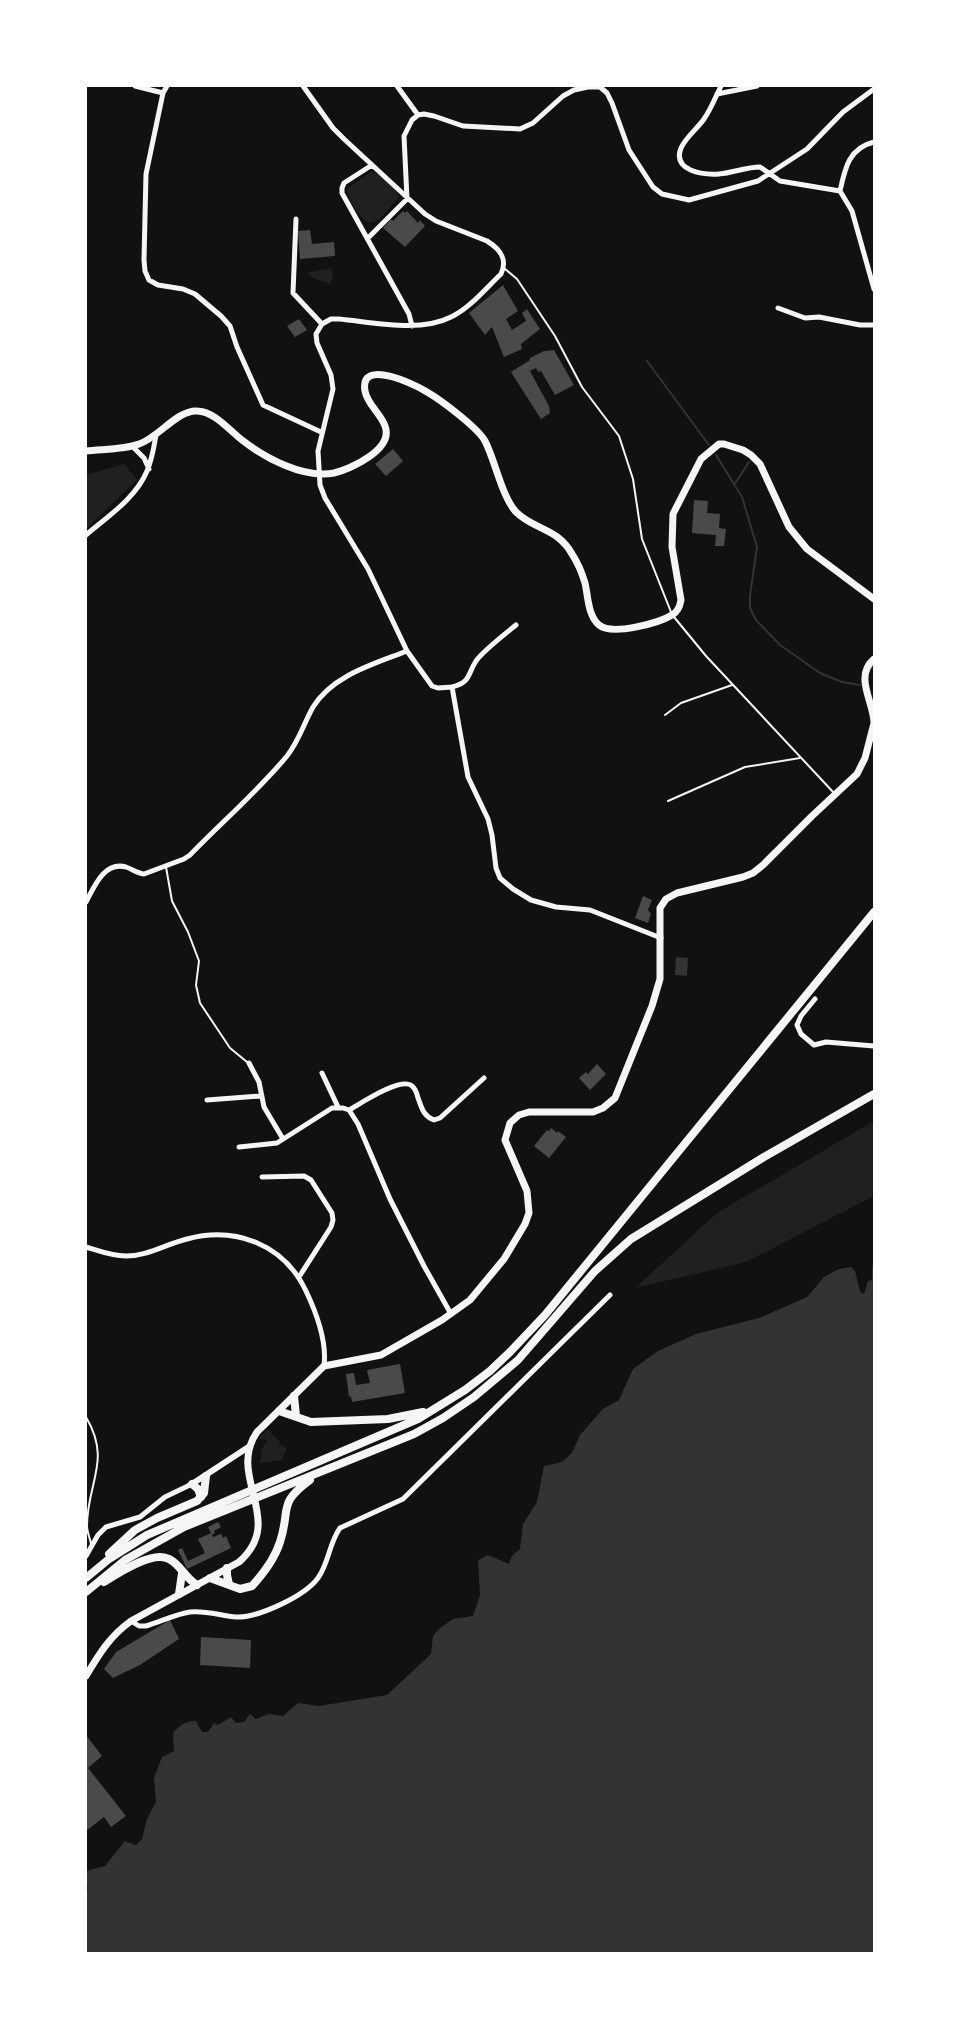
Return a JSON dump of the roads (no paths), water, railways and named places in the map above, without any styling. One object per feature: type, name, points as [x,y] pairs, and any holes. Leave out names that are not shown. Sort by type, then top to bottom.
[{"type":"highway","points":[[95,1569],[123,1548],[159,1528],[380,1436],[436,1409],[490,1371],[538,1322],[874,912]]},
{"type":"highway","points":[[86,1593],[125,1560],[184,1527],[414,1434],[442,1418],[474,1397],[518,1360],[595,1271],[618,1249],[645,1229],[824,1121],[874,1094]]},
{"type":"highway","points":[[294,1396],[296,1416]]},
{"type":"highway","points":[[279,1411],[310,1422],[388,1419],[436,1409]]},
{"type":"highway","points":[[210,1578],[244,1590],[252,1586],[277,1551],[289,1499],[298,1488],[323,1471]]},
{"type":"highway","points":[[86,1578],[119,1543],[135,1530],[197,1501],[206,1488],[206,1476]]},
{"type":"highway","points":[[192,1484],[198,1489],[201,1497]]},
{"type":"highway","points":[[86,1593],[128,1568],[161,1556],[170,1559],[197,1585]]},
{"type":"highway","points":[[227,1568],[229,1584]]},
{"type":"highway","points":[[179,1594],[182,1573]]},
{"type":"main road","points":[[86,451],[140,444],[183,415],[198,410],[213,416],[244,442],[270,457],[295,468],[319,474],[335,473],[359,463],[377,450],[386,439],[385,426],[365,392],[364,385],[375,375],[389,375],[420,387],[481,436],[513,509],[524,518],[558,536],[572,553],[581,570],[591,611],[598,625],[608,630],[639,627],[673,615],[680,607],[681,600],[672,547],[673,514],[693,471],[708,452],[719,444],[732,445],[752,455],[759,464],[789,527],[797,538],[820,560],[874,599]]},
{"type":"main road","points":[[86,1676],[102,1648],[112,1636],[131,1621],[239,1562],[253,1547],[258,1533],[258,1519],[248,1468],[250,1446],[257,1432],[324,1366],[381,1355],[451,1314],[470,1300],[492,1274],[525,1224],[529,1213],[527,1191],[505,1140],[510,1123],[519,1115],[530,1112],[593,1112],[603,1108],[615,1098],[652,1006],[660,979],[659,914],[663,903],[669,896],[753,873],[853,779],[860,769],[874,723],[871,695],[864,678],[866,669],[874,659]]},
{"type":"street","points":[[135,86],[164,93]]},
{"type":"street","points":[[168,86],[164,93],[146,174],[145,272],[149,279],[158,285],[189,292],[222,316],[230,326],[263,405],[321,432]]},
{"type":"street","points":[[303,86],[333,128],[407,199],[435,221],[495,246],[504,261],[501,274],[452,317],[412,326],[339,319],[322,324],[316,334],[317,343],[333,382],[318,451],[320,485],[325,498],[368,569],[406,651],[432,686],[438,688],[463,684],[471,674],[476,660],[516,625]]},
{"type":"street","points":[[397,86],[418,115]]},
{"type":"street","points":[[368,238],[407,199],[404,136],[407,127],[418,115],[429,114],[463,126],[520,129],[533,123],[563,96],[581,88],[600,86],[612,103],[629,150],[653,187],[662,194],[689,200],[746,185],[771,173],[807,149],[843,112],[874,89]]},
{"type":"street","points":[[720,86],[706,117],[680,150],[683,165],[697,173],[719,174],[760,167],[780,181],[840,191]]},
{"type":"street","points":[[717,94],[757,86]]},
{"type":"street","points":[[874,142],[866,144],[851,156],[840,191],[852,211],[874,289]]},
{"type":"street","points":[[372,165],[345,183],[342,188],[345,200],[409,314],[412,326]]},
{"type":"street","points":[[296,219],[293,293],[322,324]]},
{"type":"street","points":[[777,308],[806,318],[819,317],[860,325],[874,325]]},
{"type":"street","points":[[86,535],[132,494],[148,469],[156,435]]},
{"type":"street","points":[[132,446],[144,458],[148,469]]},
{"type":"street","points":[[86,902],[99,878],[107,870],[116,866],[144,874],[190,855],[287,755],[302,732],[312,708],[321,696],[342,679],[406,651]]},
{"type":"street","points":[[452,687],[468,777],[488,819],[496,868],[500,878],[531,900],[556,907],[590,910],[661,938]]},
{"type":"street","points":[[815,999],[801,1016],[797,1025],[808,1042],[814,1045],[826,1042],[874,1046]]},
{"type":"street","points":[[249,1063],[259,1082],[264,1107],[283,1139]]},
{"type":"street","points":[[322,1073],[338,1107]]},
{"type":"street","points":[[349,1110],[377,1093],[406,1083],[411,1084],[415,1089],[423,1113],[434,1120],[440,1118],[484,1078]]},
{"type":"street","points":[[207,1100],[260,1096]]},
{"type":"street","points":[[239,1147],[273,1144],[327,1111],[338,1107],[349,1110],[358,1124],[390,1199],[419,1257],[451,1314]]},
{"type":"street","points":[[262,1177],[304,1176],[311,1180],[332,1213],[331,1227],[299,1277]]},
{"type":"street","points":[[86,1247],[109,1254],[127,1256],[149,1253],[185,1239],[211,1234],[232,1235],[268,1249],[285,1261],[299,1277],[309,1297],[324,1349],[324,1366]]},
{"type":"street","points":[[131,1621],[139,1626],[146,1626],[191,1612],[239,1617],[253,1615],[265,1612],[309,1588],[324,1569],[334,1536],[340,1528],[403,1499],[610,1295]]},
{"type":"street","points":[[86,1556],[106,1527],[140,1517],[165,1497],[206,1476],[250,1446]]},
{"type":"lane","points":[[504,268],[517,279],[560,345],[582,387],[619,436],[633,479],[642,539],[673,615],[732,685],[836,795]]},
{"type":"lane","points":[[665,715],[681,703],[732,685]]},
{"type":"lane","points":[[669,801],[730,772],[800,758]]},
{"type":"lane","points":[[166,865],[172,901],[188,932],[199,961],[196,986],[200,1003],[230,1048],[249,1063]]},
{"type":"lane","points":[[86,1417],[98,1448],[97,1475],[87,1527],[92,1547]]},
{"type":"waterway","points":[[647,361],[709,445]]},
{"type":"waterway","points":[[716,455],[742,497],[757,547],[750,596],[750,608],[756,620],[780,645],[820,673],[842,682],[860,685]]},
{"type":"waterway","points":[[734,485],[749,462]]}]
